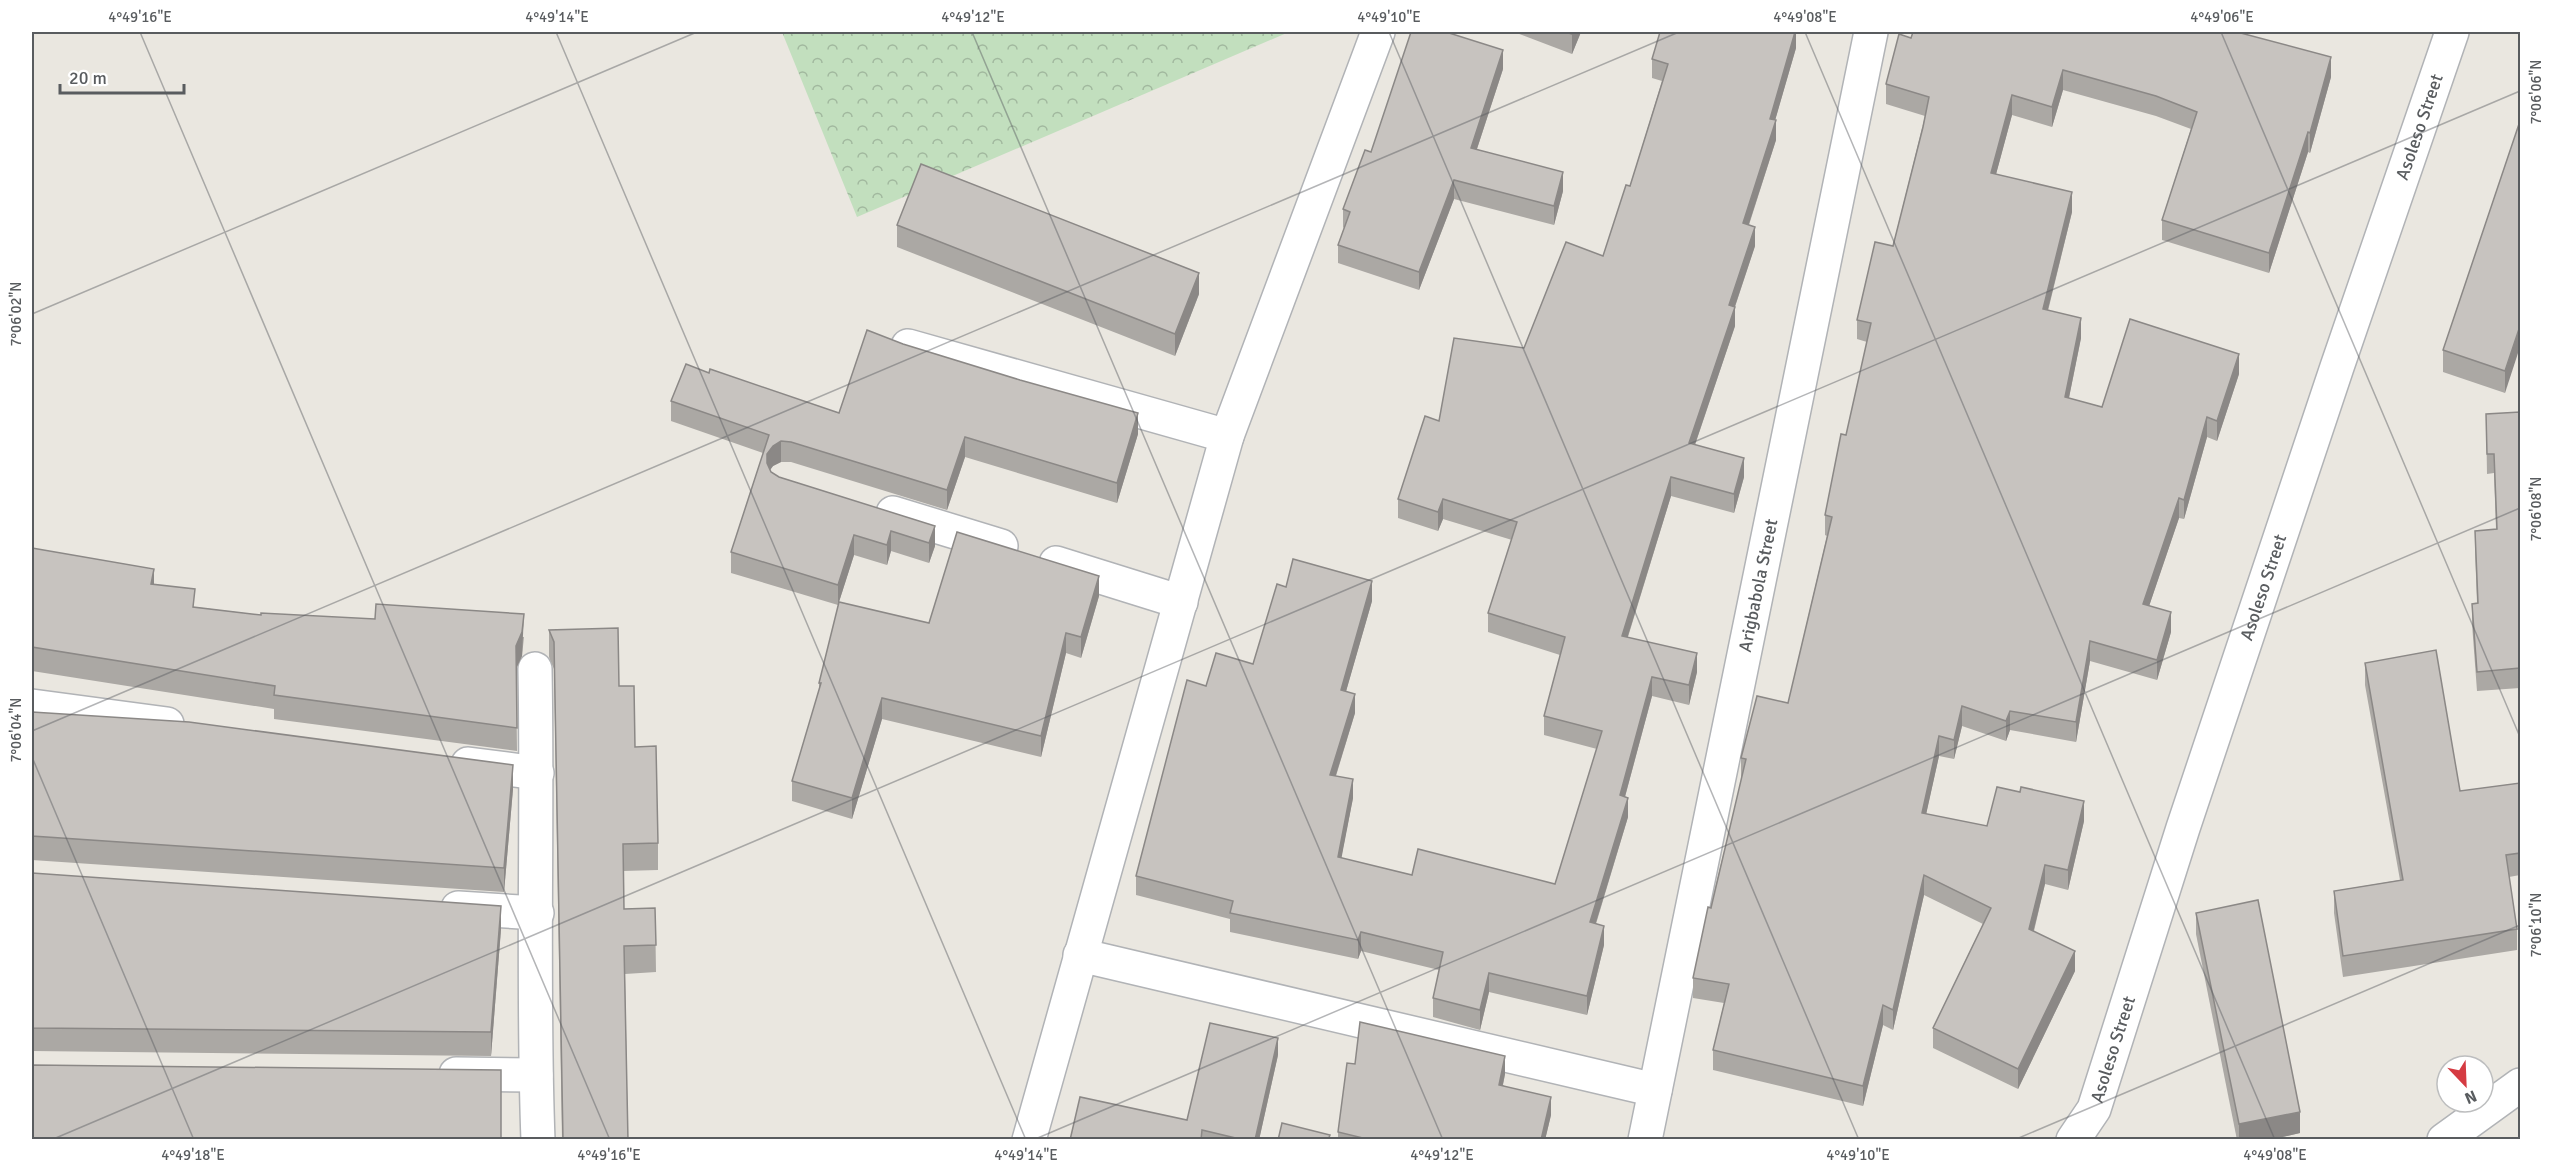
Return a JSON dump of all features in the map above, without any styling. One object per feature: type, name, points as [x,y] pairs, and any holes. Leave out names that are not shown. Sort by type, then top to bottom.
[{"type":"street","points":[[1029,1140],[1227,436],[1378,32]]},
{"type":"street","name":"Arigbabola Street","points":[[1650,1139],[1655,1090],[1871,32]]},
{"type":"street","name":"Asoleso Street","points":[[2073,1140],[2094,1109],[2183,828],[2452,32]]},
{"type":"street","points":[[908,346],[1227,436]]},
{"type":"street","points":[[864,504],[1180,602]]},
{"type":"street","points":[[535,669],[538,1140]]},
{"type":"street","points":[[32,706],[196,728]]},
{"type":"street","points":[[443,761],[537,774]]},
{"type":"street","points":[[431,906],[537,913]]},
{"type":"street","points":[[1080,955],[1655,1090]]},
{"type":"street","points":[[430,1074],[536,1075]]},
{"type":"street","points":[[2445,1140],[2520,1085]]},
{"type":"green space","points":[[782,32],[1289,32],[857,217]]},
{"type":"building","points":[[1411,32],[1446,32],[1503,50],[1471,148],[1563,172],[1554,206],[1454,180],[1419,272],[1338,245],[1350,212],[1343,209],[1365,150],[1371,152]]},
{"type":"building","points":[[1660,32],[1795,32],[1770,119],[1776,120],[1743,223],[1755,227],[1729,305],[1735,307],[1689,443],[1744,458],[1734,494],[1671,477],[1622,636],[1697,653],[1689,685],[1652,677],[1620,795],[1628,798],[1590,922],[1604,926],[1587,996],[1489,973],[1480,1010],[1433,998],[1443,952],[1361,932],[1358,940],[1230,913],[1233,901],[1136,876],[1187,680],[1206,686],[1216,653],[1253,664],[1277,584],[1286,587],[1293,559],[1372,581],[1341,690],[1355,694],[1330,775],[1353,779],[1338,857],[1412,875],[1418,849],[1555,884],[1602,731],[1544,716],[1565,637],[1488,613],[1517,522],[1443,499],[1438,512],[1398,499],[1425,416],[1439,421],[1454,338],[1524,348],[1566,242],[1603,256],[1626,185],[1630,186],[1668,64],[1652,59]]},
{"type":"building","points":[[1913,32],[2237,32],[2331,57],[2310,133],[2308,132],[2269,253],[2162,220],[2197,112],[2156,96],[2063,70],[2052,107],[2012,95],[1991,173],[2072,192],[2043,309],[2081,318],[2065,397],[2102,407],[2130,319],[2239,354],[2217,421],[2207,417],[2184,500],[2179,498],[2143,604],[2171,612],[2157,660],[2090,641],[2076,722],[2010,711],[2006,721],[1962,706],[1954,740],[1939,736],[1922,813],[1987,826],[1997,787],[2020,792],[2021,787],[2084,801],[2068,870],[2045,865],[2029,929],[2075,951],[2018,1069],[1933,1028],[1991,908],[1924,875],[1893,1010],[1883,1005],[1863,1086],[1713,1050],[1729,984],[1693,978],[1708,907],[1711,908],[1746,759],[1741,758],[1757,696],[1788,703],[1832,517],[1825,515],[1841,434],[1846,435],[1871,323],[1857,320],[1875,242],[1893,246],[1923,127],[1929,97],[1886,84],[1899,34],[1911,38]]},
{"type":"building","points":[[2520,121],[2520,326],[2505,371],[2443,350]]},
{"type":"building","points":[[921,164],[1199,273],[1175,334],[897,225]]},
{"type":"building","points":[[867,330],[903,344],[1020,380],[1138,413],[1117,483],[965,437],[947,490],[791,442],[781,441],[767,454],[767,463],[771,472],[779,477],[935,526],[929,543],[891,531],[887,545],[854,535],[838,585],[731,552],[769,435],[671,401],[686,364],[709,373],[710,369],[839,413]]},
{"type":"building","points":[[2520,412],[2520,668],[2477,672],[2472,604],[2478,603],[2475,531],[2497,529],[2494,454],[2487,454],[2486,414]]},
{"type":"building","points":[[957,532],[1099,576],[1081,637],[1066,633],[1041,736],[882,698],[852,798],[792,781],[821,683],[819,683],[839,602],[929,623]]},
{"type":"building","points":[[32,548],[154,569],[151,584],[195,589],[193,607],[261,615],[261,613],[375,619],[376,604],[524,614],[522,632],[516,646],[517,728],[274,695],[275,686],[32,647]]},
{"type":"building","points":[[618,628],[619,686],[634,686],[635,747],[656,746],[658,843],[623,844],[624,909],[655,908],[656,945],[624,946],[628,1140],[563,1140],[554,642],[549,630]]},
{"type":"building","points":[[2436,650],[2460,791],[2520,783],[2520,853],[2506,855],[2517,929],[2343,956],[2334,891],[2403,880],[2365,663]]},
{"type":"building","points":[[32,712],[189,722],[513,765],[504,868],[32,836]]},
{"type":"building","points":[[32,873],[501,906],[491,1032],[32,1028]]},
{"type":"building","points":[[2258,900],[2300,1112],[2239,1124],[2196,913]]},
{"type":"building","points":[[1360,1022],[1505,1056],[1499,1085],[1551,1097],[1541,1140],[1371,1140],[1338,1132],[1347,1063],[1355,1064]]},
{"type":"building","points":[[1210,1023],[1278,1038],[1255,1140],[1244,1140],[1202,1130],[1201,1140],[1070,1140],[1080,1097],[1187,1120]]},
{"type":"building","points":[[32,1065],[501,1070],[501,1140],[32,1140]]},
{"type":"building","points":[[1282,1123],[1330,1135],[1328,1140],[1278,1140]]}]
